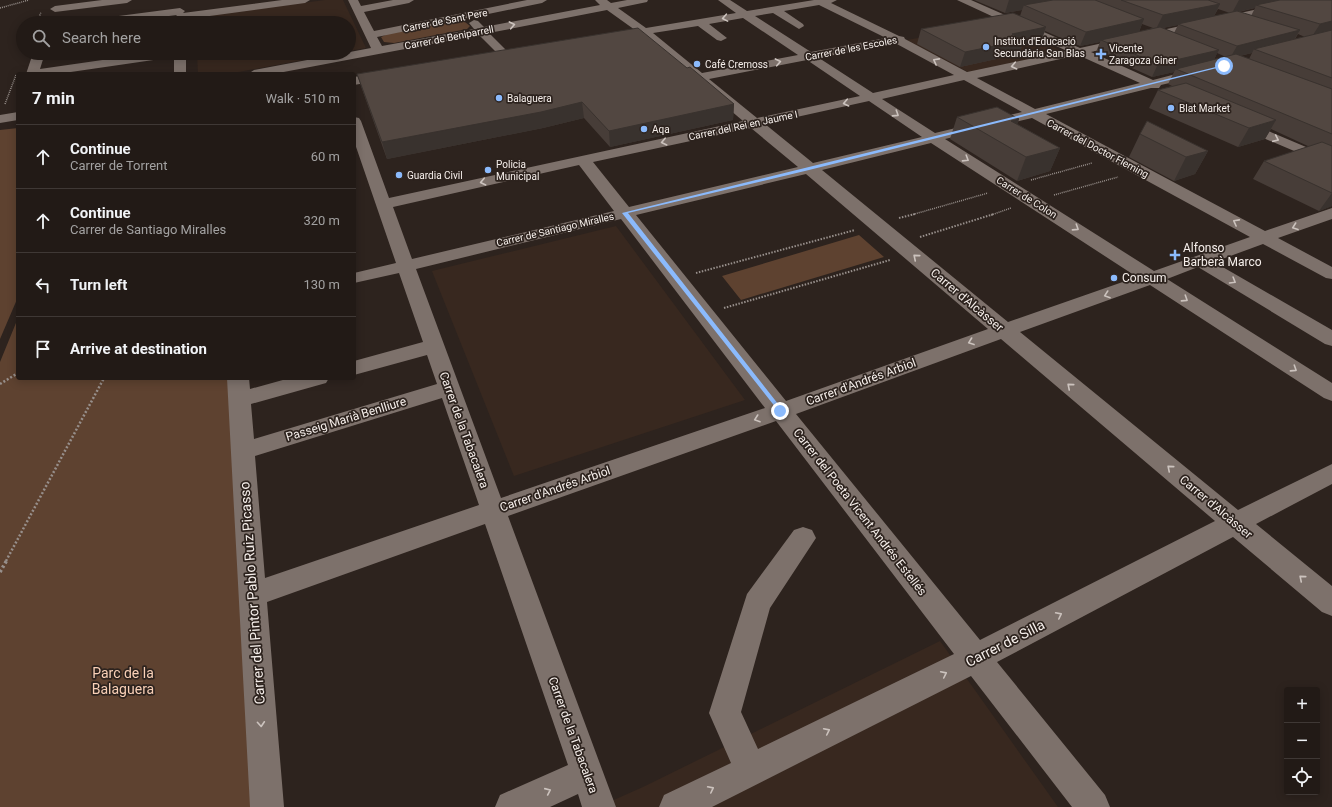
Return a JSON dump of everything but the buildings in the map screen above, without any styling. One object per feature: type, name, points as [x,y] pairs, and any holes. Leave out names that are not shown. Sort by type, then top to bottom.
[{"type":"street","points":[[55,8],[127,0]]},
{"type":"street","points":[[152,16],[250,4],[305,0]]},
{"type":"street","points":[[356,81],[394,74],[378,50],[356,5],[409,0]]},
{"type":"street","name":"Carrer de Sant Pere","points":[[371,34],[468,16],[542,0]]},
{"type":"street","name":"Carrer de Beniparrell","points":[[356,54],[481,30],[605,3],[643,0]]},
{"type":"street","name":"Carrer de Colon","points":[[723,0],[933,138],[1332,393]]},
{"type":"street","points":[[962,0],[1173,93]]},
{"type":"street","name":"Carrer del Rei en Jaume I","points":[[384,204],[1314,0]]},
{"type":"street","points":[[622,36],[775,10],[791,3],[827,1]]},
{"type":"street","name":"Carrer del Doctor Fleming","points":[[827,1],[1332,274]]},
{"type":"street","name":"Carrer d'Alcàsser","points":[[605,3],[645,32],[1332,603]]},
{"type":"street","points":[[775,10],[799,26]]},
{"type":"street","points":[[1209,11],[1253,25]]},
{"type":"street","points":[[468,16],[481,30],[509,54],[490,58]]},
{"type":"street","points":[[985,22],[1019,16]]},
{"type":"street","points":[[700,22],[721,38]]},
{"type":"street","points":[[1132,26],[1175,43]]},
{"type":"street","name":"Carrer de les Escoles","points":[[699,77],[918,35]]},
{"type":"street","points":[[33,72],[37,60]]},
{"type":"street","points":[[46,72],[127,60]]},
{"type":"street","points":[[180,60],[180,72]]},
{"type":"street","name":"Carrer de Beniparrell","points":[[264,72],[326,60]]},
{"type":"street","name":"Carrer de Santiago Miralles","points":[[356,277],[809,169],[1032,112],[1210,69]]},
{"type":"street","points":[[2,113],[16,115]]},
{"type":"street","points":[[1231,119],[1332,163]]},
{"type":"street","name":"Carrer de la Tabacalera","points":[[356,132],[361,159],[384,204],[599,807]]},
{"type":"street","name":"Carrer del Poeta Vicent Andrés Estellés","points":[[584,160],[974,658],[1093,807]]},
{"type":"street","name":"Carrer d'Andrés Arbiol","points":[[252,595],[780,411],[1332,213]]},
{"type":"street","points":[[1200,261],[1332,340]]},
{"type":"street","points":[[356,367],[434,346]]},
{"type":"street","points":[[239,389],[304,380]]},
{"type":"street","name":"Passeig Marià Benlliure","points":[[243,451],[449,388]]},
{"type":"street","name":"Carrer del Pintor Pablo Ruiz Picasso","points":[[239,389],[267,807]]},
{"type":"street","name":"Carrer de Silla","points":[[676,807],[974,658],[1332,473]]},
{"type":"street","points":[[750,769],[725,713],[757,603],[803,538]]},
{"type":"street","points":[[512,807],[587,773]]},
{"type":"path","points":[[0,8],[2,6],[29,0]]},
{"type":"path","points":[[2,113],[16,77]]},
{"type":"path","points":[[704,314],[912,253]]},
{"type":"path","points":[[0,384],[16,374]]},
{"type":"path","points":[[0,572],[103,380]]},
{"type":"shaded area","points":[[325,0],[343,0],[351,16],[209,16]]},
{"type":"shaded area","name":"Institut d'Educació Secundària San Blas","points":[[1001,23],[1064,52],[968,72],[907,40]]},
{"type":"shaded area","points":[[356,27],[366,48],[356,50]]},
{"type":"shaded area","points":[[197,60],[303,60],[239,72],[198,72]]},
{"type":"shaded area","points":[[616,226],[745,400],[514,476],[432,271]]},
{"type":"shaded area","points":[[940,641],[1058,807],[598,807],[643,787]]},
{"type":"green space","points":[[458,21],[465,22],[470,26],[467,29],[394,43],[384,42],[381,37],[388,34]]},
{"type":"green space","points":[[16,128],[16,302],[0,339],[0,130]]},
{"type":"green space","points":[[859,235],[884,257],[741,300],[722,276]]},
{"type":"green space","name":"Parc de la Balaguera","points":[[16,323],[16,380],[229,380],[254,807],[0,807],[0,362]]},
{"type":"place","name":"Institut d'Educació Secundària San Blas","points":[[986,47]]},
{"type":"place","name":"Vicente Zaragoza Giner","points":[[1101,54]]},
{"type":"place","name":"Café Cremoss","points":[[697,64]]},
{"type":"place","name":"Balaguera","points":[[499,98]]},
{"type":"place","name":"Blat Market","points":[[1171,108]]},
{"type":"place","name":"Aqa","points":[[644,129]]},
{"type":"place","name":"Policia Municipal","points":[[488,170]]},
{"type":"place","name":"Guardia Civil","points":[[399,175]]},
{"type":"place","name":"Alfonso Barberà Marco","points":[[1175,255]]},
{"type":"place","name":"Consum","points":[[1114,278]]},
{"type":"route","points":[[780,411],[624,213],[809,169],[1022,116],[1032,112],[1224,66]]}]
